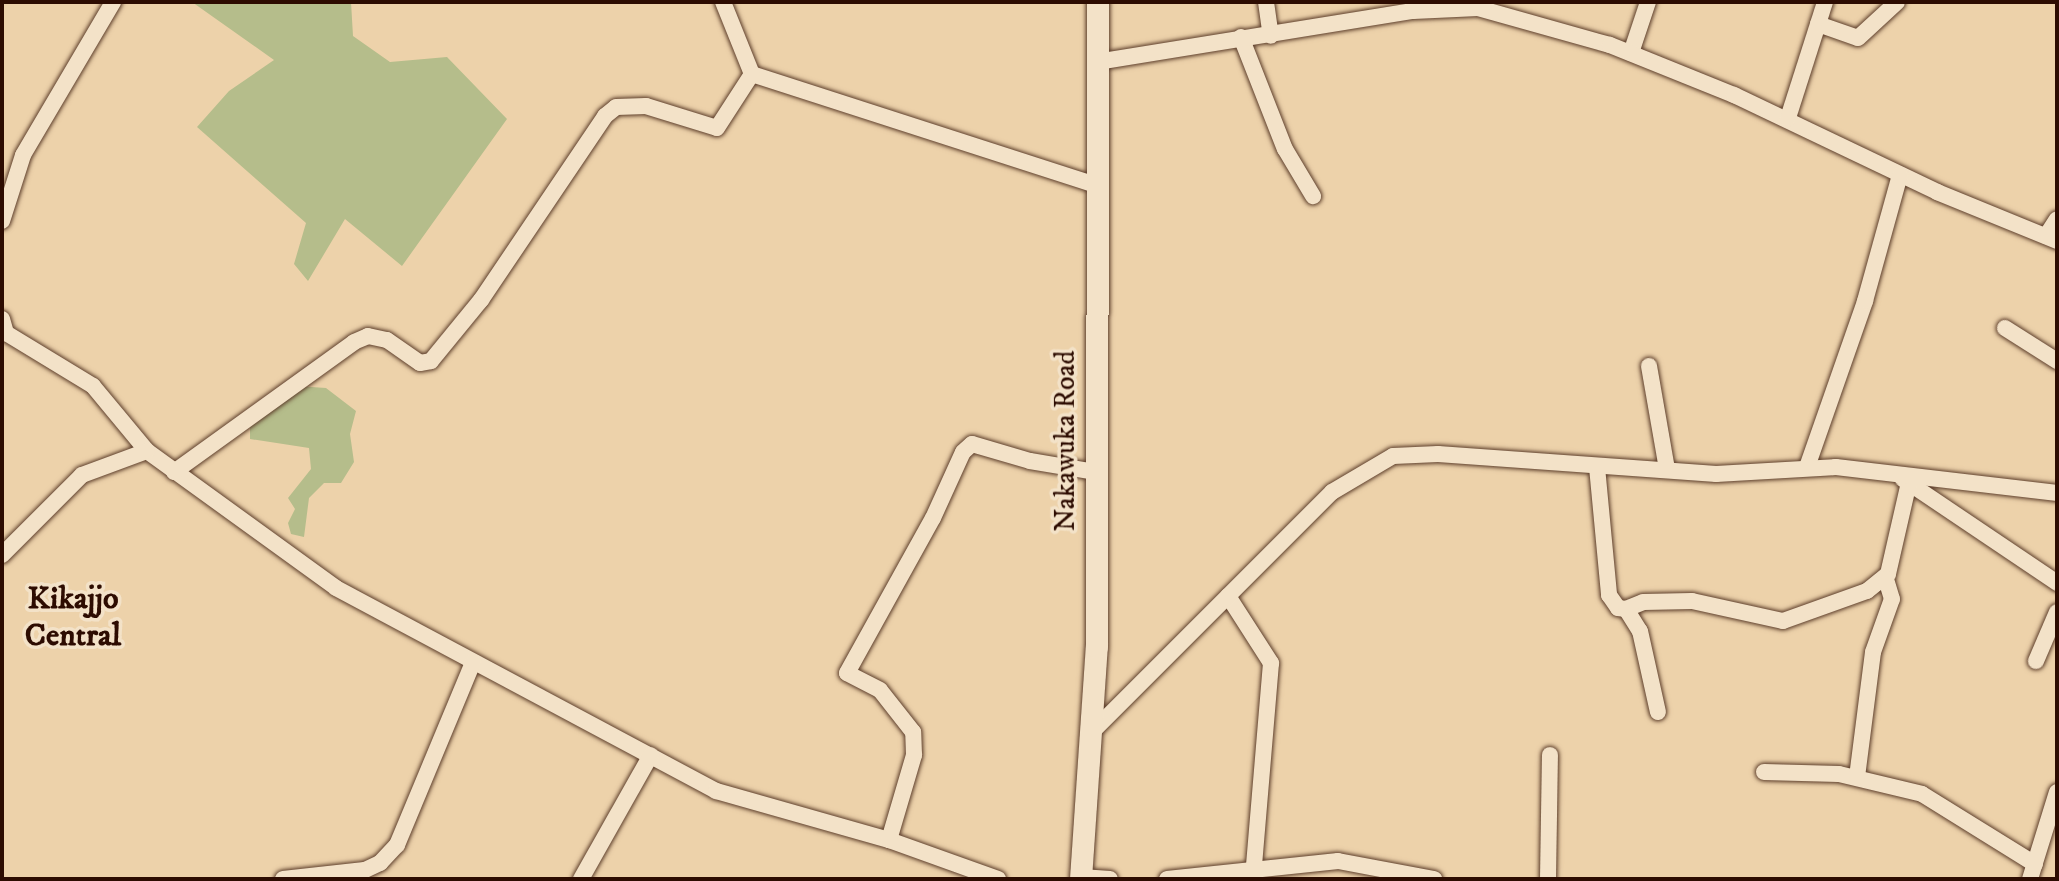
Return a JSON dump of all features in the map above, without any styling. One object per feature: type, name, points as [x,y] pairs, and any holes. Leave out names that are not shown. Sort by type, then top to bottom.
[{"type":"main road","name":"Nakawuka Road","points":[[1081,878],[1092,732],[1098,2]]},
{"type":"street","points":[[2,221],[23,155],[113,2]]},
{"type":"street","points":[[723,2],[752,74]]},
{"type":"street","points":[[1266,2],[1271,36]]},
{"type":"street","points":[[1631,53],[1648,2]]},
{"type":"street","points":[[1788,118],[1825,2]]},
{"type":"street","points":[[1818,24],[1858,38],[1897,2]]},
{"type":"street","points":[[1097,62],[1413,11],[1478,8],[1631,53],[1788,118],[1900,175],[2052,239],[2057,219]]},
{"type":"street","points":[[1241,37],[1285,149],[1313,196]]},
{"type":"street","points":[[752,74],[1095,185]]},
{"type":"street","points":[[174,472],[354,342],[368,336],[387,340],[420,363],[431,361],[481,300],[605,116],[616,107],[646,106],[717,128],[752,74]]},
{"type":"street","points":[[1807,467],[1869,288],[1900,175]]},
{"type":"street","points":[[2,319],[6,333],[93,386],[147,451],[336,588],[716,791],[768,810],[889,840],[998,879]]},
{"type":"street","points":[[2005,328],[2057,361]]},
{"type":"street","points":[[1649,366],[1667,469]]},
{"type":"street","points":[[889,840],[914,755],[913,732],[880,690],[847,673],[933,518],[963,452],[972,444],[1030,461],[1096,472]]},
{"type":"street","points":[[2,555],[82,475],[147,451]]},
{"type":"street","points":[[1092,732],[1332,492],[1393,456],[1438,454],[1716,474],[1807,467],[1903,480],[2057,493]]},
{"type":"street","points":[[1597,467],[1607,586],[1618,608],[1626,609],[1643,602],[1692,601],[1783,621],[1886,579]]},
{"type":"street","points":[[1857,777],[1873,652],[1892,599],[1886,579],[1903,480]]},
{"type":"street","points":[[1903,480],[2057,583]]},
{"type":"street","points":[[1228,596],[1271,663],[1254,866]]},
{"type":"street","points":[[1626,609],[1644,640],[1658,712]]},
{"type":"street","points":[[2036,661],[2057,612]]},
{"type":"street","points":[[283,879],[365,870],[380,863],[397,845],[473,662]]},
{"type":"street","points":[[581,879],[651,755]]},
{"type":"street","points":[[1548,879],[1550,755]]},
{"type":"street","points":[[1764,772],[1857,777],[1922,794],[2033,872],[2057,792]]},
{"type":"street","points":[[1338,861],[1359,879]]},
{"type":"street","points":[[1167,879],[1254,866],[1338,861],[1434,879]]},
{"type":"street","points":[[1081,878],[1110,879]]},
{"type":"green space","points":[[192,2],[351,2],[353,36],[390,62],[447,57],[507,119],[402,266],[345,219],[308,281],[294,264],[306,223],[197,127],[229,91],[274,60]]},
{"type":"green space","points":[[297,386],[326,388],[356,411],[350,434],[354,462],[341,483],[324,483],[309,498],[304,537],[291,534],[288,523],[295,509],[288,498],[311,469],[309,448],[250,439],[250,422]]},
{"type":"district","name":"Kikajjo Central","points":[[73,618]]}]
